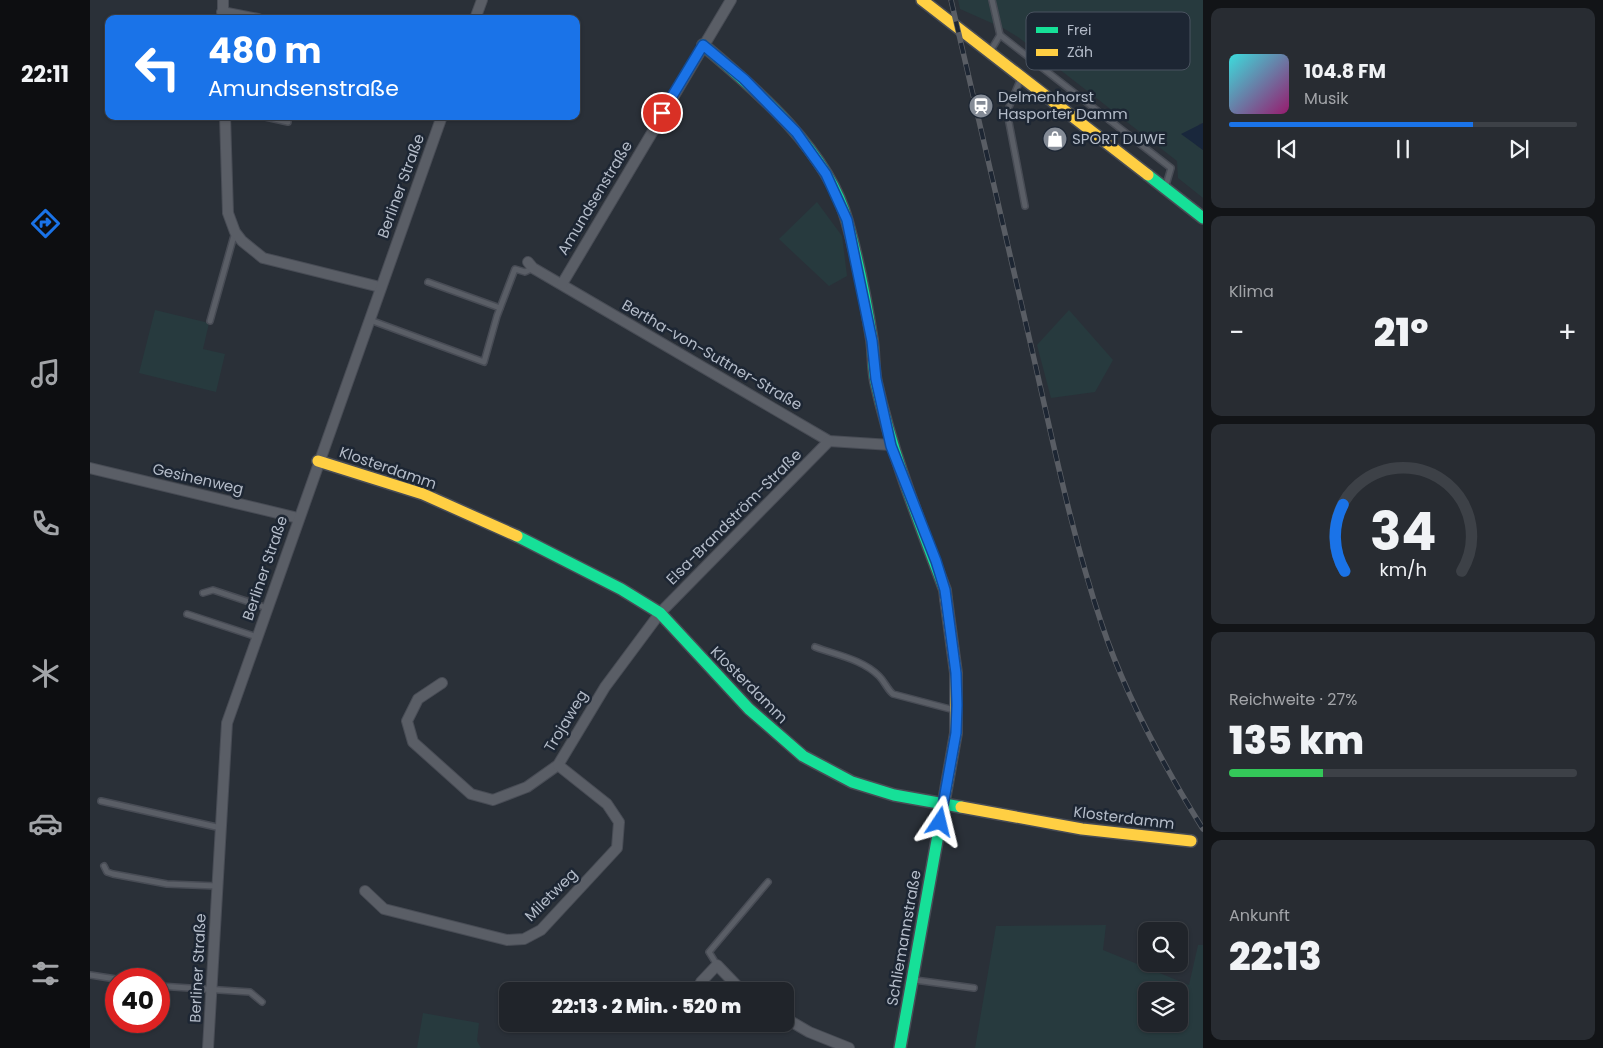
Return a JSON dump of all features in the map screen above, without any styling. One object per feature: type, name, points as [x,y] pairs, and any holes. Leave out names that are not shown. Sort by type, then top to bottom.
[{"type":"street","points":[[222,15],[223,0]]},
{"type":"street","points":[[476,15],[482,0]]},
{"type":"street","name":"Amundsenstraße","points":[[562,284],[731,0]]},
{"type":"street","points":[[922,0],[1203,218]]},
{"type":"street","name":"Schliemannstraße","points":[[703,45],[744,79],[796,132],[830,182],[847,220],[872,341],[876,379],[891,446],[936,561],[945,590],[956,673],[956,733],[910,980],[900,1048]]},
{"type":"street","points":[[226,120],[228,213],[235,232],[247,246],[263,258],[380,287]]},
{"type":"street","name":"Berliner Straße","points":[[208,1048],[227,723],[318,461],[441,120]]},
{"type":"street","name":"Bertha-von-Suttner-Straße","points":[[530,265],[829,441],[891,446]]},
{"type":"street","name":"Elsa-Brandström-Straße","points":[[660,614],[829,441]]},
{"type":"street","name":"Klosterdamm","points":[[318,461],[423,494],[500,528],[621,589],[660,614],[749,709],[803,756],[852,782],[894,795],[1109,833],[1191,841]]},
{"type":"street","name":"Gesinenweg","points":[[90,468],[298,518]]},
{"type":"street","name":"Trojaweg","points":[[442,683],[418,699],[408,721],[413,742],[471,794],[493,800],[527,787],[558,764],[605,687],[660,614]]},
{"type":"street","name":"Miletweg","points":[[365,892],[384,909],[507,940],[524,939],[541,930],[617,848],[619,822],[607,804],[558,764]]},
{"type":"street","points":[[701,982],[716,965],[732,982]]},
{"type":"street","points":[[794,1023],[809,1032],[849,1048]]},
{"type":"lane","points":[[992,0],[1000,35],[1026,55]]},
{"type":"lane","points":[[990,53],[1000,35]]},
{"type":"lane","points":[[1045,70],[1171,168],[1165,188]]},
{"type":"lane","points":[[1021,77],[1008,112],[1025,206]]},
{"type":"lane","points":[[279,120],[288,122]]},
{"type":"lane","points":[[210,320],[235,232]]},
{"type":"lane","points":[[369,319],[484,362],[514,269],[525,272],[530,265]]},
{"type":"lane","points":[[428,282],[500,308]]},
{"type":"lane","points":[[203,593],[213,590],[267,608]]},
{"type":"lane","points":[[186,614],[257,637]]},
{"type":"lane","points":[[815,647],[863,663],[880,677],[886,688],[893,694],[957,711]]},
{"type":"lane","points":[[101,801],[221,828]]},
{"type":"lane","points":[[104,866],[107,872],[113,874],[153,882],[218,886]]},
{"type":"lane","points":[[716,965],[709,952],[768,882]]},
{"type":"lane","points":[[90,975],[105,977]]},
{"type":"lane","points":[[910,980],[974,988]]},
{"type":"lane","points":[[170,987],[250,992],[262,1002]]},
{"type":"green space","points":[[958,0],[1203,0],[1203,123],[1199,124],[1196,145],[1203,150],[1203,198],[1178,178],[1177,161],[1060,70],[1190,70],[1190,12],[1026,12],[1026,43],[1003,28],[960,9]]},
{"type":"green space","points":[[817,202],[842,236],[847,276],[829,286],[779,239]]},
{"type":"green space","points":[[155,310],[209,323],[203,349],[225,354],[216,392],[139,373]]},
{"type":"green space","points":[[1069,310],[1113,360],[1095,392],[1051,398],[1037,345]]},
{"type":"green space","points":[[1106,925],[1103,950],[1138,964],[1138,972],[1157,972],[1182,982],[1138,982],[1138,1032],[1188,1032],[1188,985],[1198,945],[1203,945],[1203,1048],[975,1048],[996,926]]},
{"type":"green space","points":[[423,1013],[479,1023],[477,1041],[481,1048],[417,1048]]},
{"type":"water","points":[[1203,123],[1203,150],[1181,134]]},
{"type":"railway","points":[[951,0],[1064,489],[1091,591],[1122,678],[1146,730],[1203,829]]},
{"type":"traffic: fast","points":[[703,45],[746,82],[788,124],[824,170],[838,195],[847,221],[861,280],[872,340],[875,377],[882,409],[916,513],[945,590],[946,599]]},
{"type":"traffic: fast","points":[[1148,175],[1203,218]]},
{"type":"traffic: fast","points":[[517,536],[621,589],[660,613],[749,709],[803,756],[852,782],[894,795],[961,807]]},
{"type":"traffic: fast","points":[[900,1048],[941,818]]},
{"type":"traffic: slow","points":[[922,0],[1148,175]]},
{"type":"traffic: slow","points":[[318,461],[423,494],[517,536]]},
{"type":"traffic: slow","points":[[941,818],[956,733],[956,673],[946,599]]},
{"type":"traffic: slow","points":[[961,807],[1082,829],[1191,841]]},
{"type":"place","name":"Delmenhorst Hasporter Damm","points":[[981,106]]},
{"type":"place","name":"SPORT DUWE","points":[[1055,139]]},
{"type":"route","points":[[662,113],[703,45],[744,79],[796,132],[826,174],[847,220],[872,341],[876,379],[891,446],[936,561],[945,590],[956,673],[957,705],[956,733],[940,822]]}]
